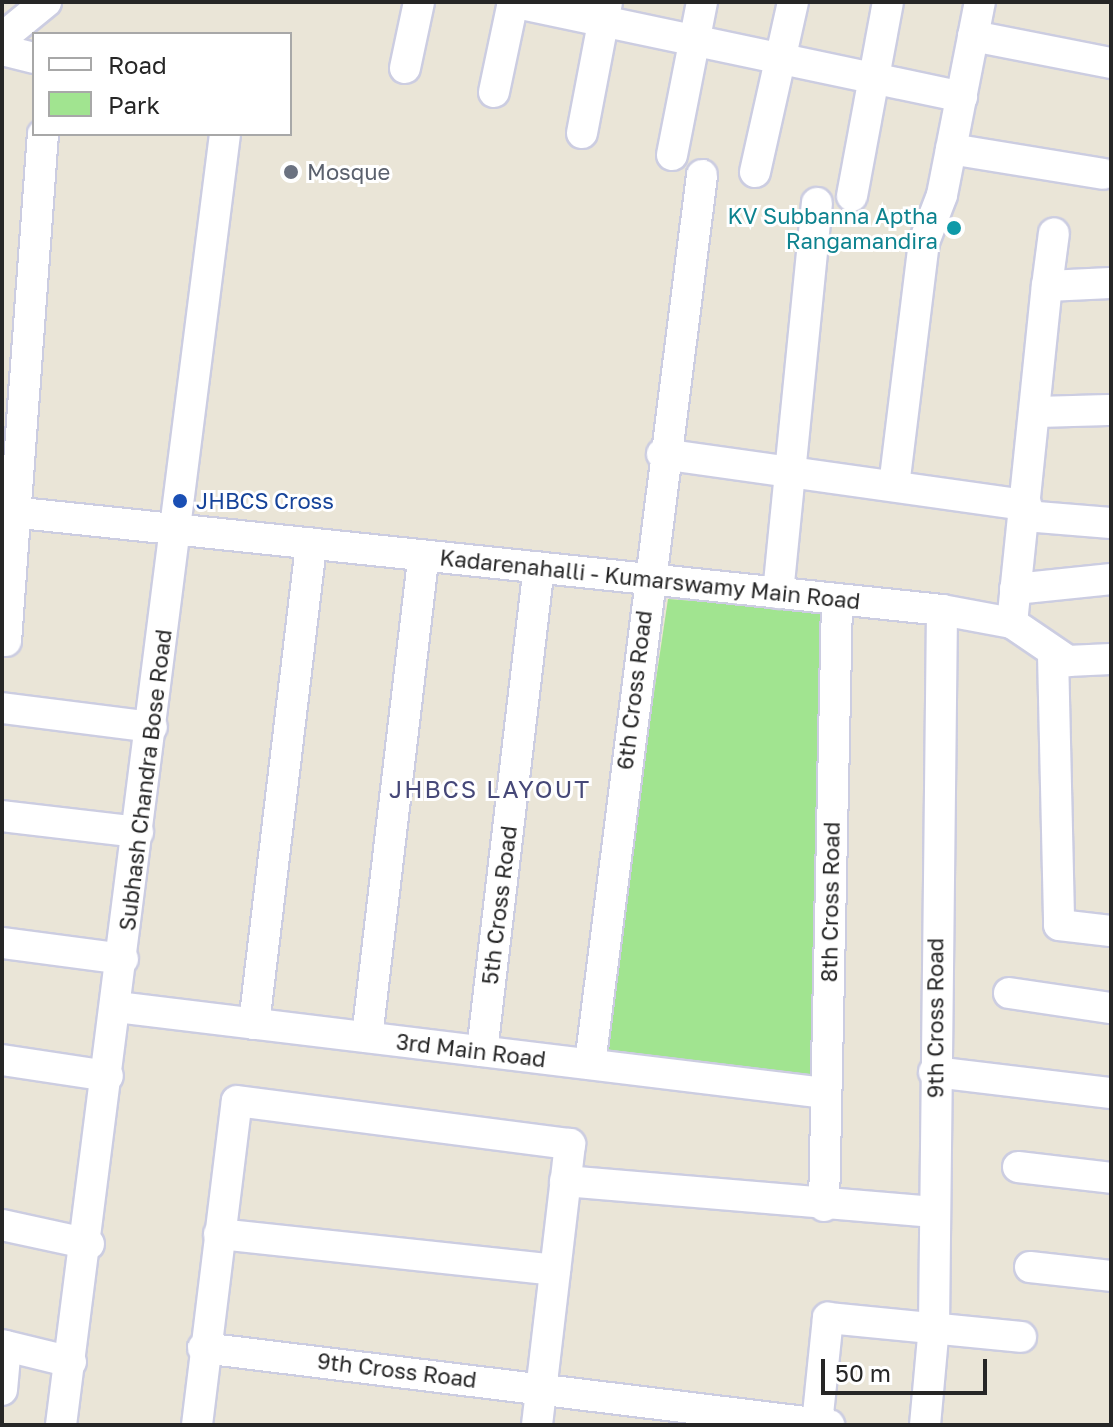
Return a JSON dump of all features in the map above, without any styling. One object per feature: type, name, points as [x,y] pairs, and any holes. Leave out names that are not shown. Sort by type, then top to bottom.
[{"type":"street","points":[[2,38],[46,2]]},
{"type":"street","points":[[405,68],[419,2]]},
{"type":"street","points":[[494,92],[512,2],[606,11],[695,37],[781,53],[962,97]]},
{"type":"street","points":[[672,155],[702,2]]},
{"type":"street","points":[[755,172],[793,2]]},
{"type":"street","points":[[852,196],[888,2]]},
{"type":"street","points":[[894,486],[924,242],[951,149],[980,2]]},
{"type":"street","points":[[582,133],[606,11]]},
{"type":"street","points":[[973,36],[1111,63]]},
{"type":"street","points":[[2,50],[32,58]]},
{"type":"street","points":[[6,641],[9,512],[43,136]]},
{"type":"street","name":"Subhash Chandra Bose Road","points":[[61,1425],[89,1244],[225,136]]},
{"type":"street","points":[[951,149],[1103,174]]},
{"type":"street","name":"6th Cross Road","points":[[590,1064],[662,454],[702,175]]},
{"type":"street","points":[[778,593],[817,203]]},
{"type":"street","points":[[1012,623],[1054,233]]},
{"type":"street","points":[[1047,286],[1111,283]]},
{"type":"street","points":[[1035,412],[1111,410]]},
{"type":"street","points":[[662,454],[894,486],[1111,523]]},
{"type":"street","name":"Kadarenahalli - Kumarswamy Main Road","points":[[9,512],[942,610],[1012,623],[1053,654],[1068,661],[1111,659]]},
{"type":"street","points":[[254,1024],[311,543]]},
{"type":"street","points":[[367,1037],[424,555]]},
{"type":"street","name":"5th Cross Road","points":[[482,1051],[539,567]]},
{"type":"street","points":[[1015,589],[1111,579]]},
{"type":"street","name":"8th Cross Road","points":[[824,1206],[837,599]]},
{"type":"street","name":"9th Cross Road","points":[[925,1425],[934,1327],[934,1072],[942,610]]},
{"type":"street","points":[[1053,654],[1059,925],[1111,931]]},
{"type":"street","points":[[2,708],[152,727]]},
{"type":"street","points":[[2,816],[138,832]]},
{"type":"street","points":[[2,943],[123,959]]},
{"type":"street","points":[[1009,993],[1111,1008]]},
{"type":"street","name":"3rd Main Road","points":[[117,1007],[826,1093]]},
{"type":"street","points":[[2,1060],[108,1076]]},
{"type":"street","points":[[934,1072],[1111,1093]]},
{"type":"street","points":[[197,1425],[203,1348],[237,1101],[570,1144],[537,1425]]},
{"type":"street","points":[[1018,1167],[1111,1178]]},
{"type":"street","points":[[565,1181],[824,1206],[934,1212]]},
{"type":"street","points":[[2,1225],[89,1244]]},
{"type":"street","points":[[219,1234],[555,1270]]},
{"type":"street","points":[[1030,1267],[1111,1276]]},
{"type":"street","points":[[823,1424],[828,1318],[1021,1337]]},
{"type":"street","points":[[2,1390],[4,1346],[71,1362]]},
{"type":"street","name":"9th Cross Road","points":[[203,1348],[823,1424]]},
{"type":"green space","points":[[668,599],[826,611],[813,1088],[600,1056]]},
{"type":"place","name":"Mosque","points":[[291,172]]},
{"type":"place","name":"KV Subbanna Aptha Rangamandira","points":[[954,228]]},
{"type":"place","name":"JHBCS Cross","points":[[180,501]]},
{"type":"district","name":"JHBCS LAYOUT","points":[[490,789]]}]
